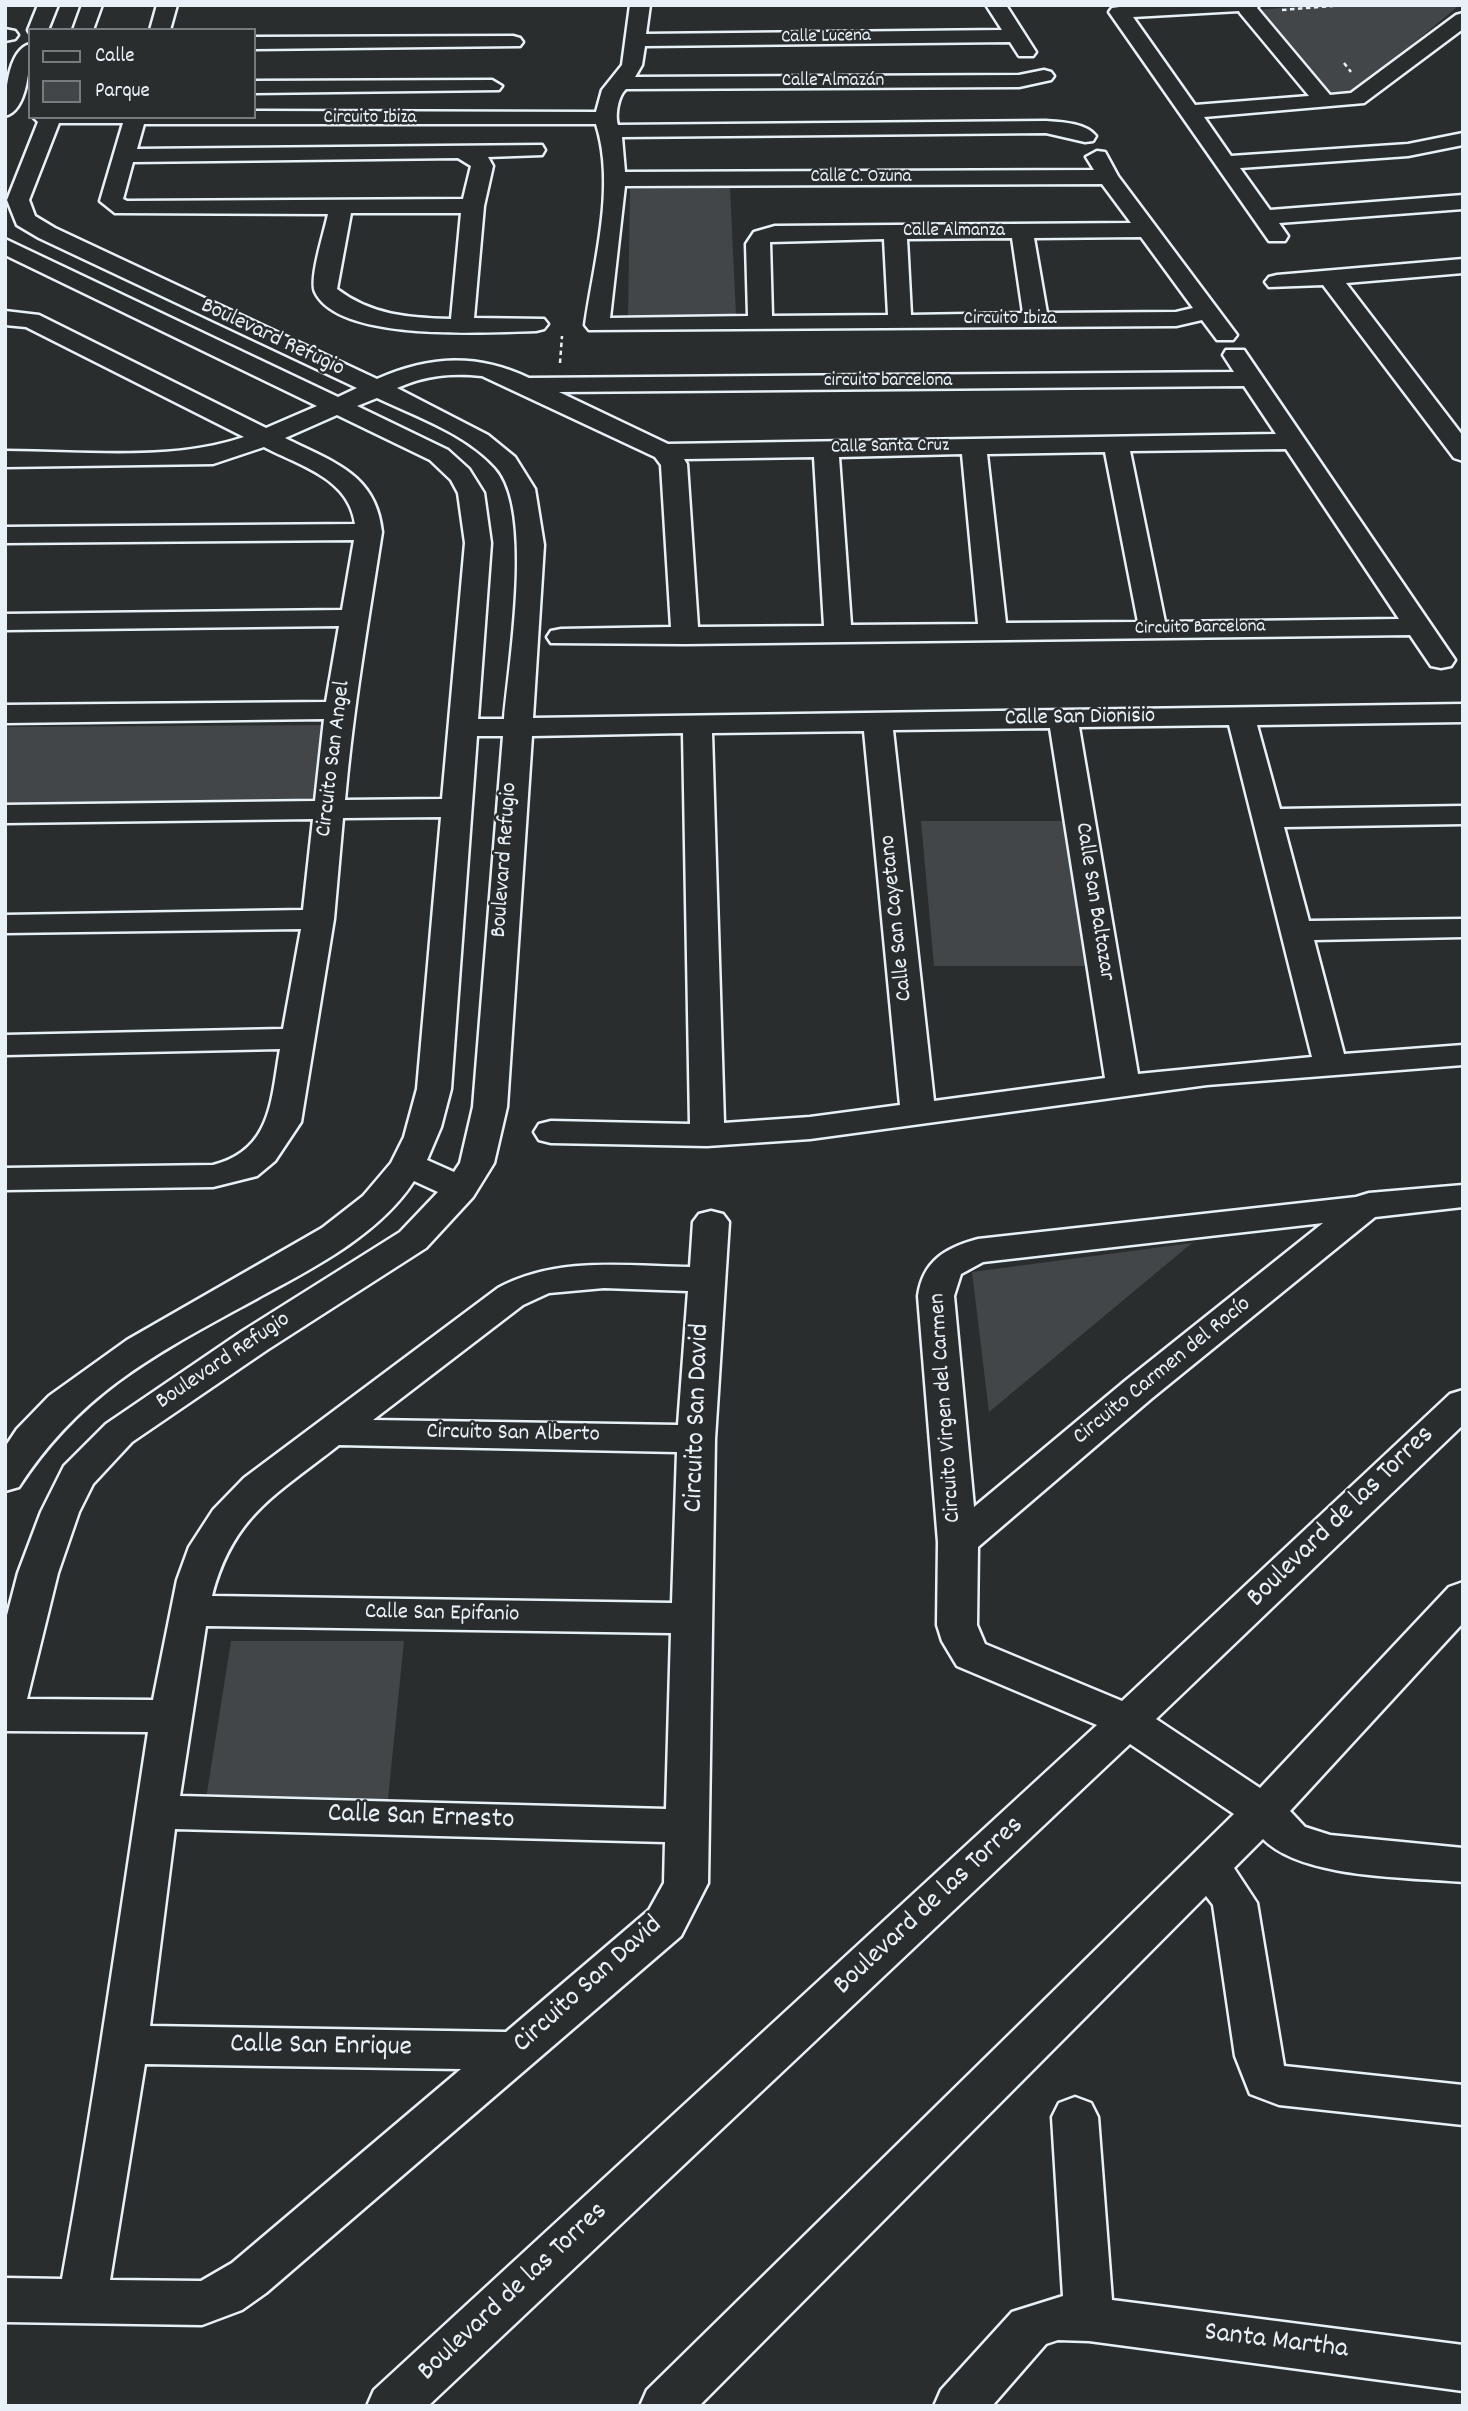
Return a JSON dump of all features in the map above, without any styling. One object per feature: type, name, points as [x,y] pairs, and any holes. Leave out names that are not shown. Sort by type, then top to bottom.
[{"type":"street","points":[[39,28],[48,5]]},
{"type":"street","points":[[84,28],[92,5]]},
{"type":"street","points":[[161,28],[167,5]]},
{"type":"street","points":[[597,326],[614,179],[608,125],[612,90],[621,83],[632,65],[640,5]]},
{"type":"street","points":[[996,5],[1044,76],[1066,99],[1108,177],[1208,311],[1441,660]]},
{"type":"street","points":[[1276,236],[1119,12],[1248,5],[1247,9],[1325,102]]},
{"type":"street","points":[[1189,112],[1357,99],[1463,19]]},
{"type":"street","name":"Calle Lucena","points":[[636,40],[1015,36]]},
{"type":"street","points":[[256,43],[513,42]]},
{"type":"street","points":[[28,55],[5,112],[28,116]]},
{"type":"street","name":"Calle Almazán","points":[[621,83],[1019,81],[1044,76]]},
{"type":"street","points":[[256,87],[492,86]]},
{"type":"street","name":"Boulevard Refugio","points":[[5,1704],[37,1573],[60,1512],[78,1476],[119,1433],[254,1341],[413,1240],[461,1189],[477,1163],[490,1107],[531,545],[525,489],[511,465],[490,446],[461,428],[47,233],[25,219],[18,200],[51,119]]},
{"type":"street","points":[[135,119],[111,201],[114,206],[136,209],[473,206]]},
{"type":"street","name":"Circuito Ibiza","points":[[203,119],[608,125],[1046,127],[1063,128],[1085,136]]},
{"type":"street","points":[[1225,163],[1408,150],[1463,138]]},
{"type":"street","points":[[125,156],[534,150]]},
{"type":"street","points":[[462,151],[478,159],[482,166],[473,206],[462,324]]},
{"type":"street","name":"Calle C. Ozuna","points":[[614,179],[1108,177]]},
{"type":"street","points":[[1264,217],[1463,202]]},
{"type":"street","points":[[341,207],[325,280],[327,291],[334,299],[383,322],[536,324]]},
{"type":"street","name":"Calle Almanza","points":[[760,323],[757,244],[762,237],[799,231],[1146,230]]},
{"type":"street","points":[[895,232],[900,321]]},
{"type":"street","points":[[1022,232],[1036,320]]},
{"type":"street","name":"Boulevard Refugio","points":[[5,246],[439,454],[461,471],[471,490],[478,543],[434,1088],[425,1126],[408,1165],[354,1225],[289,1265],[136,1351],[88,1384],[41,1427],[14,1460],[5,1477]]},
{"type":"street","points":[[1277,282],[1463,266]]},
{"type":"street","points":[[1329,277],[1463,453]]},
{"type":"street","name":"Circuito Ibiza","points":[[597,326],[1176,319],[1208,311]]},
{"type":"street","name":"Circuito San Angel","points":[[5,318],[31,320],[335,473],[356,489],[367,503],[369,532],[339,710],[317,919],[284,1122],[263,1153],[245,1168],[213,1176],[5,1179]]},
{"type":"street","points":[[5,459],[194,458],[232,451],[416,371],[451,366],[485,369],[664,452],[674,464],[685,636]]},
{"type":"street","name":"circuito barcelona","points":[[523,385],[1252,379]]},
{"type":"street","points":[[1153,630],[1116,444],[1294,441]]},
{"type":"street","name":"Calle Santa Cruz","points":[[664,452],[1116,444]]},
{"type":"street","points":[[974,447],[993,632]]},
{"type":"street","points":[[826,449],[838,634]]},
{"type":"street","points":[[5,535],[369,532]]},
{"type":"street","points":[[5,622],[356,618]]},
{"type":"street","name":"Circuito Barcelona","points":[[561,637],[1417,626]]},
{"type":"street","points":[[5,714],[339,710]]},
{"type":"street","name":"Calle San Dionisio","points":[[462,728],[1463,713]]},
{"type":"street","points":[[1241,717],[1330,1064]]},
{"type":"street","name":"Calle San Baltazar","points":[[1063,720],[1123,1084]]},
{"type":"street","name":"Calle San Cayetano","points":[[878,722],[918,1113]]},
{"type":"street","points":[[697,725],[707,1135]]},
{"type":"street","points":[[5,814],[455,808]]},
{"type":"street","points":[[1267,818],[1463,815]]},
{"type":"street","points":[[5,924],[317,919]]},
{"type":"street","points":[[1296,931],[1463,928]]},
{"type":"street","points":[[5,1045],[299,1039]]},
{"type":"street","points":[[551,1132],[707,1135],[810,1128],[1123,1084],[1330,1064],[1463,1055]]},
{"type":"street","points":[[408,1165],[461,1189]]},
{"type":"street","name":"Circuito Virgen del Carmen","points":[[1463,1196],[1369,1204],[978,1251],[947,1266],[938,1277],[936,1296],[958,1542],[957,1625],[961,1641],[971,1655],[1128,1721],[1263,1812],[1290,1839],[1330,1852],[1463,1865]]},
{"type":"street","name":"Circuito Carmen del Rocío","points":[[958,1542],[1369,1204]]},
{"type":"street","name":"Circuito San David","points":[[5,2300],[202,2303],[225,2294],[249,2278],[665,1923],[686,1883],[696,1439],[711,1222]]},
{"type":"street","points":[[82,2301],[125,2045],[155,1812],[190,1611],[203,1562],[214,1535],[233,1510],[330,1432],[500,1303],[520,1292],[544,1282],[578,1279],[705,1279]]},
{"type":"street","name":"Boulevard de las Torres","points":[[392,2406],[1128,1721],[1463,1403]]},
{"type":"street","name":"Circuito San Alberto","points":[[330,1432],[696,1439]]},
{"type":"street","points":[[666,2406],[1263,1812],[1463,1597]]},
{"type":"street","name":"Calle San Epifanio","points":[[190,1611],[693,1618]]},
{"type":"street","points":[[5,1715],[172,1716]]},
{"type":"street","name":"Calle San Ernesto","points":[[155,1812],[686,1826]]},
{"type":"street","points":[[1206,1866],[1226,1888],[1235,1903],[1258,2056],[1266,2080],[1279,2085],[1463,2105]]},
{"type":"street","name":"Calle San Enrique","points":[[125,2045],[517,2051]]},
{"type":"street","points":[[1074,2116],[1088,2319]]},
{"type":"street","name":"Santa Martha","points":[[971,2403],[1029,2328],[1058,2318],[1088,2319],[1463,2368]]},
{"type":"path","points":[[1276,10],[1344,5]]},
{"type":"path","points":[[559,384],[562,325],[597,326]]},
{"type":"green space","points":[[1320,5],[1457,7],[1349,97],[1333,98],[1256,10]]},
{"type":"green space","points":[[730,188],[736,316],[628,317],[630,189]]},
{"type":"green space","points":[[332,725],[320,803],[5,805],[5,727]]},
{"type":"green space","points":[[921,821],[1072,821],[1095,966],[934,966]]},
{"type":"green space","points":[[1192,1243],[989,1412],[972,1272]]},
{"type":"green space","points":[[231,1641],[404,1641],[388,1799],[206,1799]]}]
